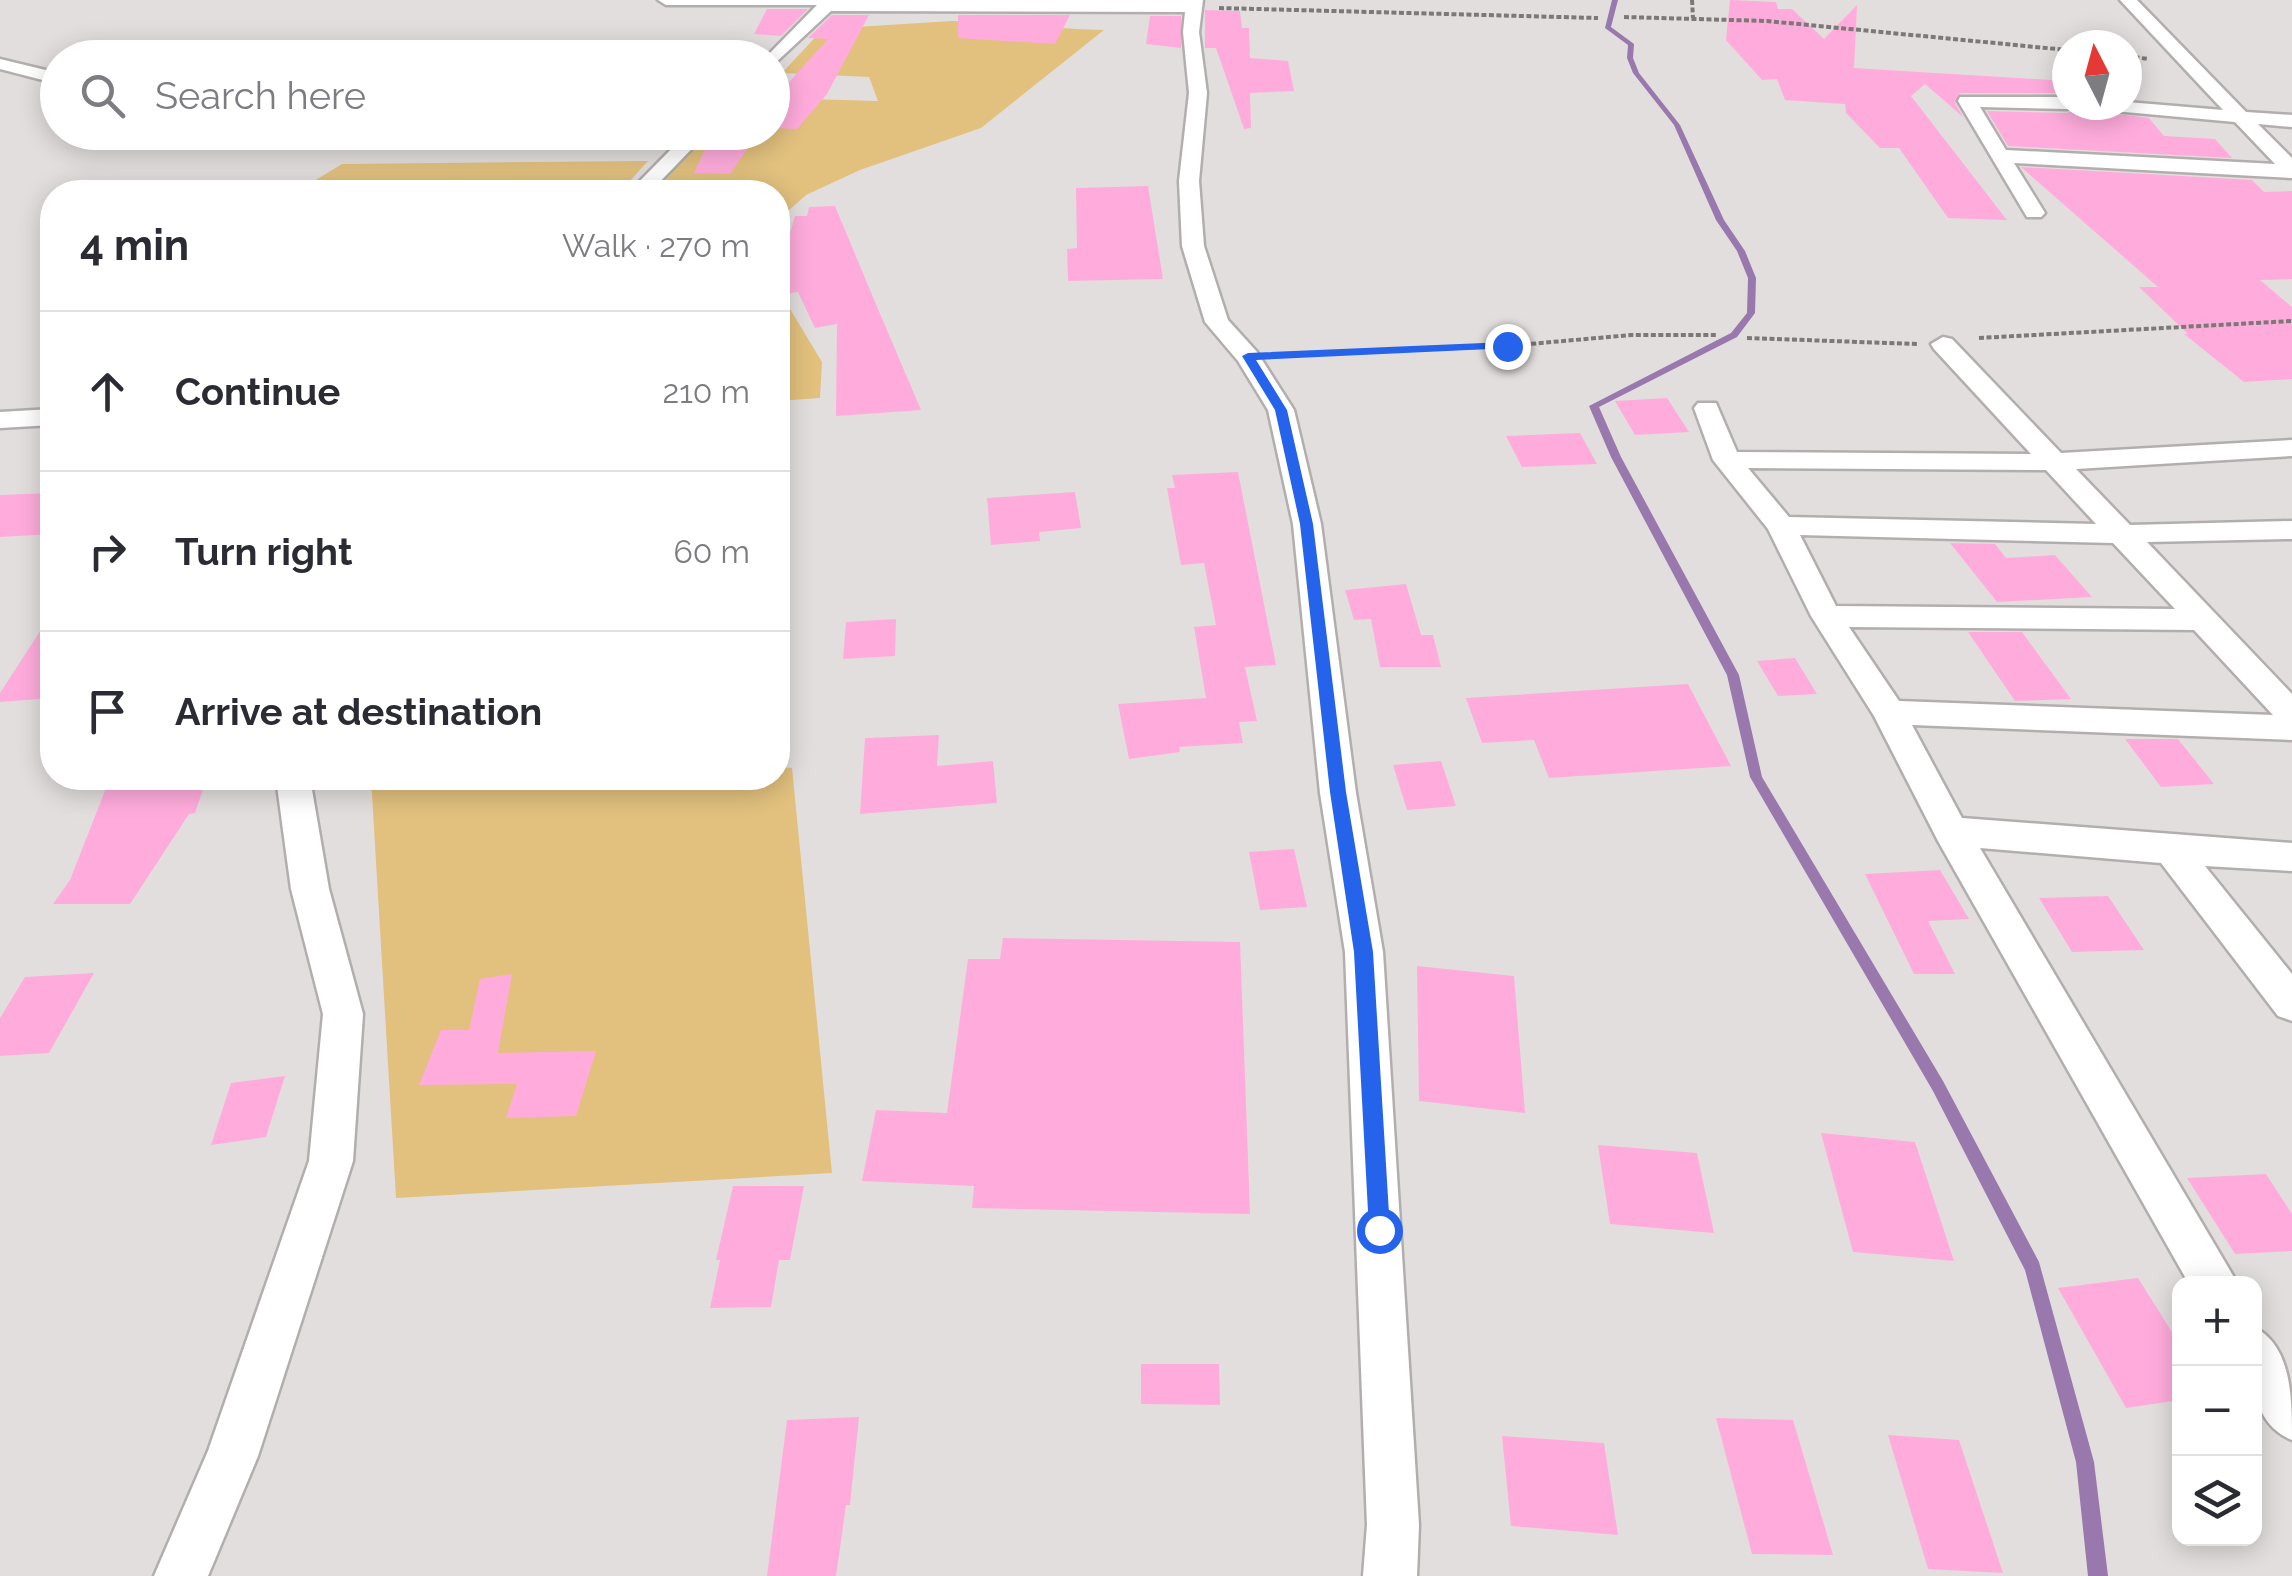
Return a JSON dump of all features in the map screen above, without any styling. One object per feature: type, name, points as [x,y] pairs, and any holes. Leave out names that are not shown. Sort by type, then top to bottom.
[{"type":"street","points":[[666,0],[1194,4],[1198,93],[1189,181],[1193,246],[1217,322],[1248,356],[1281,410],[1307,524],[1338,792],[1364,952],[1393,1525],[1390,1576]]},
{"type":"street","points":[[2128,0],[2292,171]]},
{"type":"street","points":[[790,42],[829,2]]},
{"type":"street","points":[[0,64],[40,74]]},
{"type":"street","points":[[2034,213],[1966,101],[2052,103]]},
{"type":"street","points":[[2142,109],[2292,121]]},
{"type":"street","points":[[651,180],[682,150]]},
{"type":"street","points":[[1999,155],[2105,165],[2149,161],[2292,171]]},
{"type":"street","points":[[1943,344],[2292,715]]},
{"type":"street","points":[[1707,408],[1727,460],[1781,526],[1826,616],[1889,712],[1951,831],[2210,1276]]},
{"type":"street","points":[[0,420],[40,418]]},
{"type":"street","points":[[1727,460],[2054,462],[2292,448]]},
{"type":"street","points":[[1781,526],[2120,534],[2292,530]]},
{"type":"street","points":[[1826,616],[2200,620]]},
{"type":"street","points":[[1889,712],[2292,728]]},
{"type":"street","points":[[180,1576],[232,1456],[330,1161],[343,1014],[310,889],[295,790]]},
{"type":"street","points":[[1951,831],[2292,856]]},
{"type":"street","points":[[2171,850],[2292,1004]]},
{"type":"street","points":[[2262,1365],[2292,1416]]},
{"type":"path","points":[[1692,0],[1693,18]]},
{"type":"path","points":[[1194,4],[1598,18]]},
{"type":"path","points":[[1624,18],[1782,22],[2052,49]]},
{"type":"path","points":[[1748,338],[1943,344],[1971,338],[2292,321]]},
{"type":"path","points":[[1248,356],[1507,346],[1631,335],[1717,335]]},
{"type":"shaded area","points":[[952,21],[1104,30],[981,128],[860,170],[806,195],[790,209],[790,180],[665,180],[691,150],[790,150],[790,98],[878,101],[869,77],[790,73],[790,64],[823,29]]},
{"type":"shaded area","points":[[648,161],[631,180],[316,180],[342,164]]},
{"type":"shaded area","points":[[790,309],[822,362],[820,398],[790,400]]},
{"type":"shaded area","points":[[792,768],[832,1173],[396,1198],[372,790],[790,790]]},
{"type":"building","points":[[1730,0],[1776,2],[1778,9],[1792,9],[1824,39],[1857,5],[1854,68],[2052,80],[2052,93],[1960,93],[1955,103],[1963,117],[1925,84],[1911,96],[2007,220],[1948,218],[1899,148],[1880,148],[1846,113],[1845,104],[1785,100],[1777,79],[1762,80],[1726,40]]},
{"type":"building","points":[[767,9],[808,9],[781,36],[754,34]]},
{"type":"building","points":[[1205,10],[1240,11],[1242,28],[1249,28],[1250,58],[1288,61],[1294,91],[1250,93],[1251,128],[1244,129],[1216,48],[1205,48]]},
{"type":"building","points":[[832,15],[869,15],[827,94],[797,129],[790,129],[790,81],[828,39],[808,38]]},
{"type":"building","points":[[958,15],[1070,15],[1055,44],[958,38]]},
{"type":"building","points":[[1150,16],[1181,16],[1181,48],[1146,44]]},
{"type":"building","points":[[1987,111],[2052,113],[2052,120],[2149,118],[2164,136],[2215,139],[2232,158],[2008,146]]},
{"type":"building","points":[[705,150],[747,150],[730,174],[694,173]]},
{"type":"building","points":[[2021,167],[2252,180],[2264,192],[2292,191],[2292,279],[2260,280],[2292,307],[2292,379],[2244,382],[2184,334],[2188,334],[2139,287],[2158,287]]},
{"type":"building","points":[[1148,186],[1163,279],[1068,281],[1067,249],[1077,248],[1076,188]]},
{"type":"building","points":[[835,206],[921,410],[836,416],[837,324],[815,328],[798,292],[790,293],[790,233],[795,216],[807,216],[809,207]]},
{"type":"building","points":[[1667,398],[1689,432],[1635,435],[1615,401]]},
{"type":"building","points":[[1580,433],[1597,464],[1522,467],[1506,436]]},
{"type":"building","points":[[1238,472],[1276,665],[1245,667],[1257,721],[1239,722],[1243,743],[1179,747],[1180,752],[1129,759],[1118,704],[1206,698],[1194,627],[1216,625],[1204,563],[1181,565],[1167,488],[1175,488],[1172,475]]},
{"type":"building","points":[[1075,492],[1081,528],[1039,532],[1040,541],[991,545],[987,498]]},
{"type":"building","points":[[40,493],[40,535],[0,537],[0,495]]},
{"type":"building","points":[[1950,543],[1995,544],[2006,558],[2055,555],[2092,597],[1997,602]]},
{"type":"building","points":[[1406,584],[1421,635],[1433,635],[1441,667],[1380,667],[1371,619],[1354,620],[1345,590]]},
{"type":"building","points":[[896,619],[895,656],[843,659],[846,622]]},
{"type":"building","points":[[40,631],[40,699],[0,702],[0,693]]},
{"type":"building","points":[[1968,632],[2022,632],[2071,699],[2015,701]]},
{"type":"building","points":[[1795,658],[1817,694],[1778,696],[1757,661]]},
{"type":"building","points":[[1688,684],[1731,766],[1549,778],[1534,740],[1482,743],[1466,698]]},
{"type":"building","points":[[939,735],[937,766],[993,761],[997,803],[860,814],[865,738]]},
{"type":"building","points":[[2125,739],[2178,739],[2214,784],[2161,787]]},
{"type":"building","points":[[1441,761],[1456,806],[1407,810],[1393,765]]},
{"type":"building","points":[[105,790],[203,790],[195,813],[189,814],[130,904],[53,904],[70,880]]},
{"type":"building","points":[[1294,849],[1307,907],[1260,910],[1249,852]]},
{"type":"building","points":[[1940,870],[1969,919],[1928,921],[1955,974],[1914,974],[1865,874]]},
{"type":"building","points":[[2108,896],[2144,950],[2072,952],[2039,898]]},
{"type":"building","points":[[1003,938],[1240,942],[1250,1214],[972,1208],[974,1186],[862,1181],[876,1110],[947,1113],[968,959],[1000,959]]},
{"type":"building","points":[[1417,966],[1514,976],[1525,1113],[1419,1101]]},
{"type":"building","points":[[94,973],[49,1053],[0,1056],[0,1018],[25,977]]},
{"type":"building","points":[[512,974],[498,1053],[596,1051],[576,1116],[506,1118],[517,1084],[419,1085],[441,1030],[469,1030],[480,979]]},
{"type":"building","points":[[285,1076],[266,1137],[211,1145],[231,1083]]},
{"type":"building","points":[[1821,1133],[1915,1142],[1954,1261],[1853,1252]]},
{"type":"building","points":[[1598,1145],[1697,1153],[1714,1233],[1610,1224]]},
{"type":"building","points":[[2266,1174],[2292,1214],[2292,1251],[2235,1254],[2187,1178]]},
{"type":"building","points":[[733,1186],[804,1186],[790,1260],[779,1260],[771,1307],[710,1308]]},
{"type":"building","points":[[2138,1278],[2172,1332],[2172,1401],[2126,1408],[2058,1288]]},
{"type":"building","points":[[1141,1364],[1219,1364],[1220,1405],[1141,1404]]},
{"type":"building","points":[[859,1417],[850,1505],[846,1505],[836,1576],[767,1576],[787,1420]]},
{"type":"building","points":[[1716,1418],[1793,1420],[1833,1555],[1752,1554]]},
{"type":"building","points":[[1888,1435],[1959,1440],[2003,1573],[1928,1569]]},
{"type":"building","points":[[1502,1436],[1604,1443],[1618,1535],[1511,1526]]},
{"type":"waterway","points":[[1615,0],[1608,28],[1631,44],[1630,58],[1636,73],[1677,125],[1720,220],[1741,251],[1752,278],[1751,313],[1734,335],[1594,406],[1616,457],[1733,675],[1756,777],[1938,1086],[2033,1268],[2085,1462],[2098,1576]]},
{"type":"route","points":[[1379,1230],[1364,952],[1338,792],[1307,524],[1281,410],[1248,356],[1507,346]]}]
